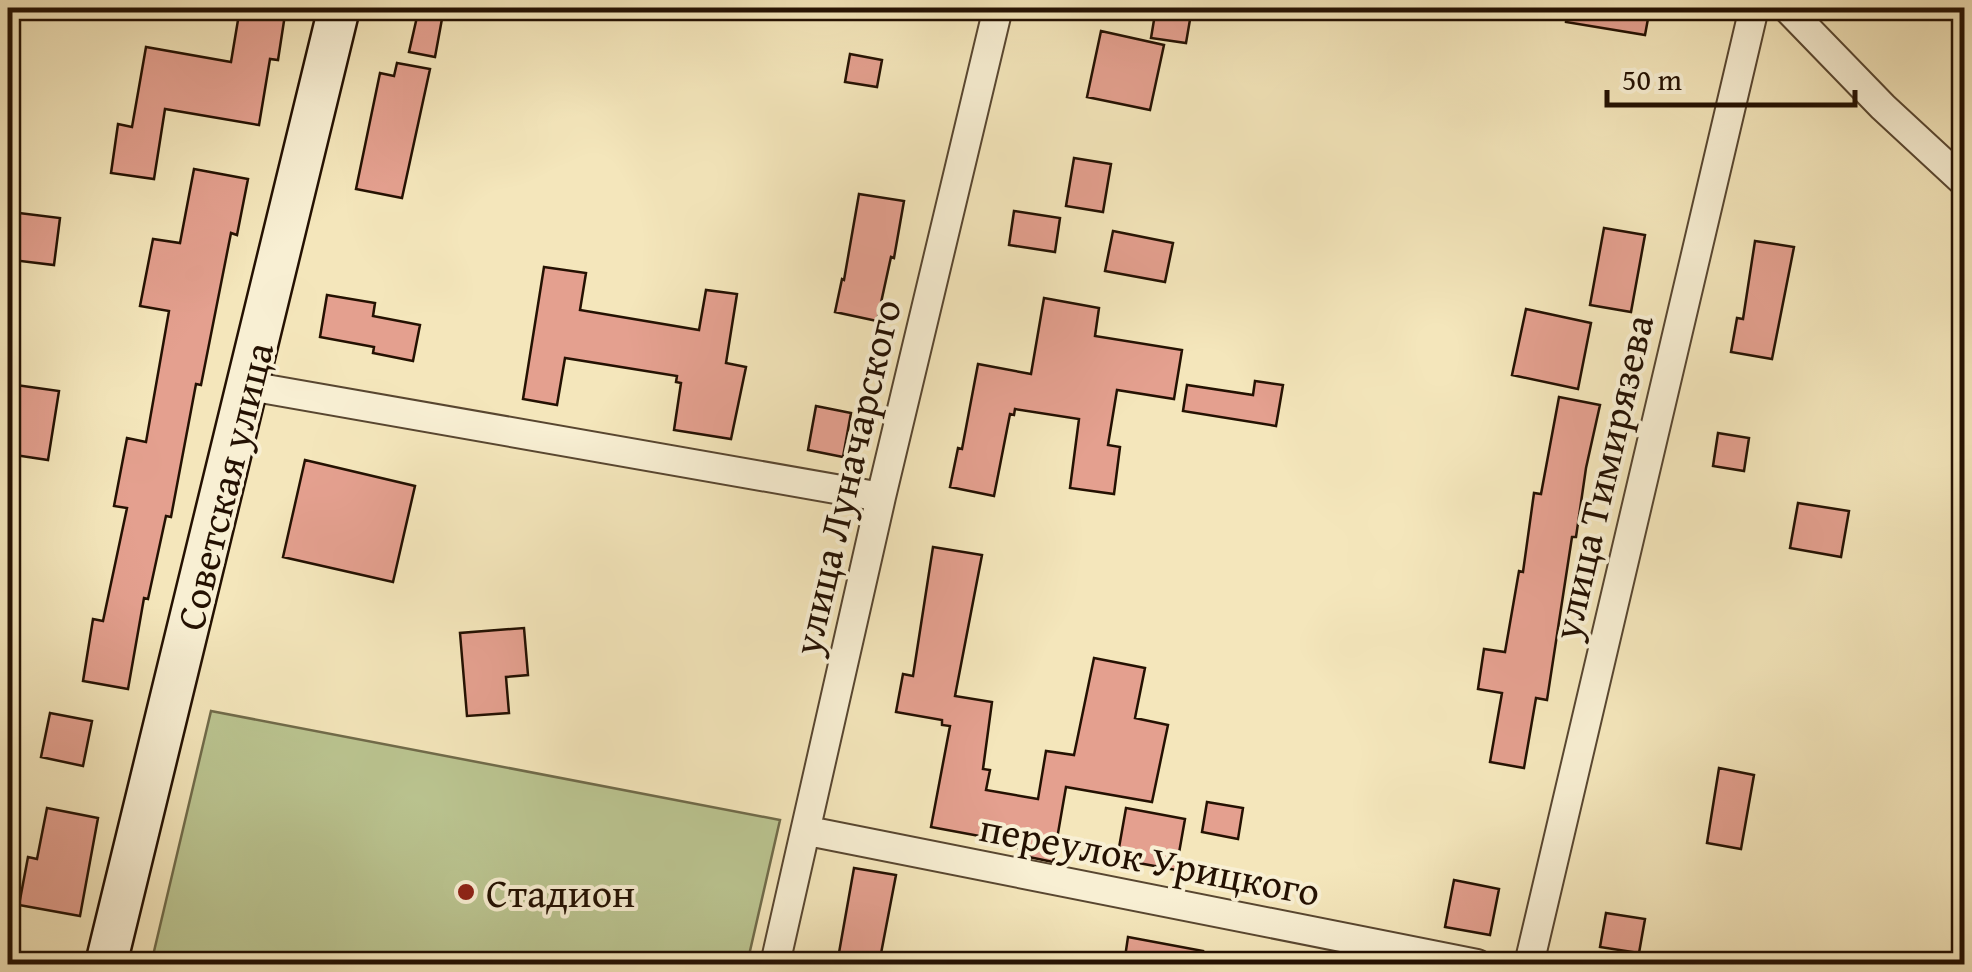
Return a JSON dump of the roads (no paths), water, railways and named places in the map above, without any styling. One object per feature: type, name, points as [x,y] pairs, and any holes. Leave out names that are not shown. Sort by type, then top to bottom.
[{"type":"main road","name":"Советская улица","points":[[106,964],[339,8]]},
{"type":"street","name":"улица Луначарского","points":[[775,964],[880,498],[998,8]]},
{"type":"street","name":"улица Тимирязева","points":[[1529,964],[1754,8]]},
{"type":"street","points":[[1786,8],[1964,182]]},
{"type":"street","points":[[249,386],[880,498]]},
{"type":"street","name":"переулок Урицкого","points":[[808,831],[1477,964]]},
{"type":"place","name":"Стадион","points":[[466,892]]}]
